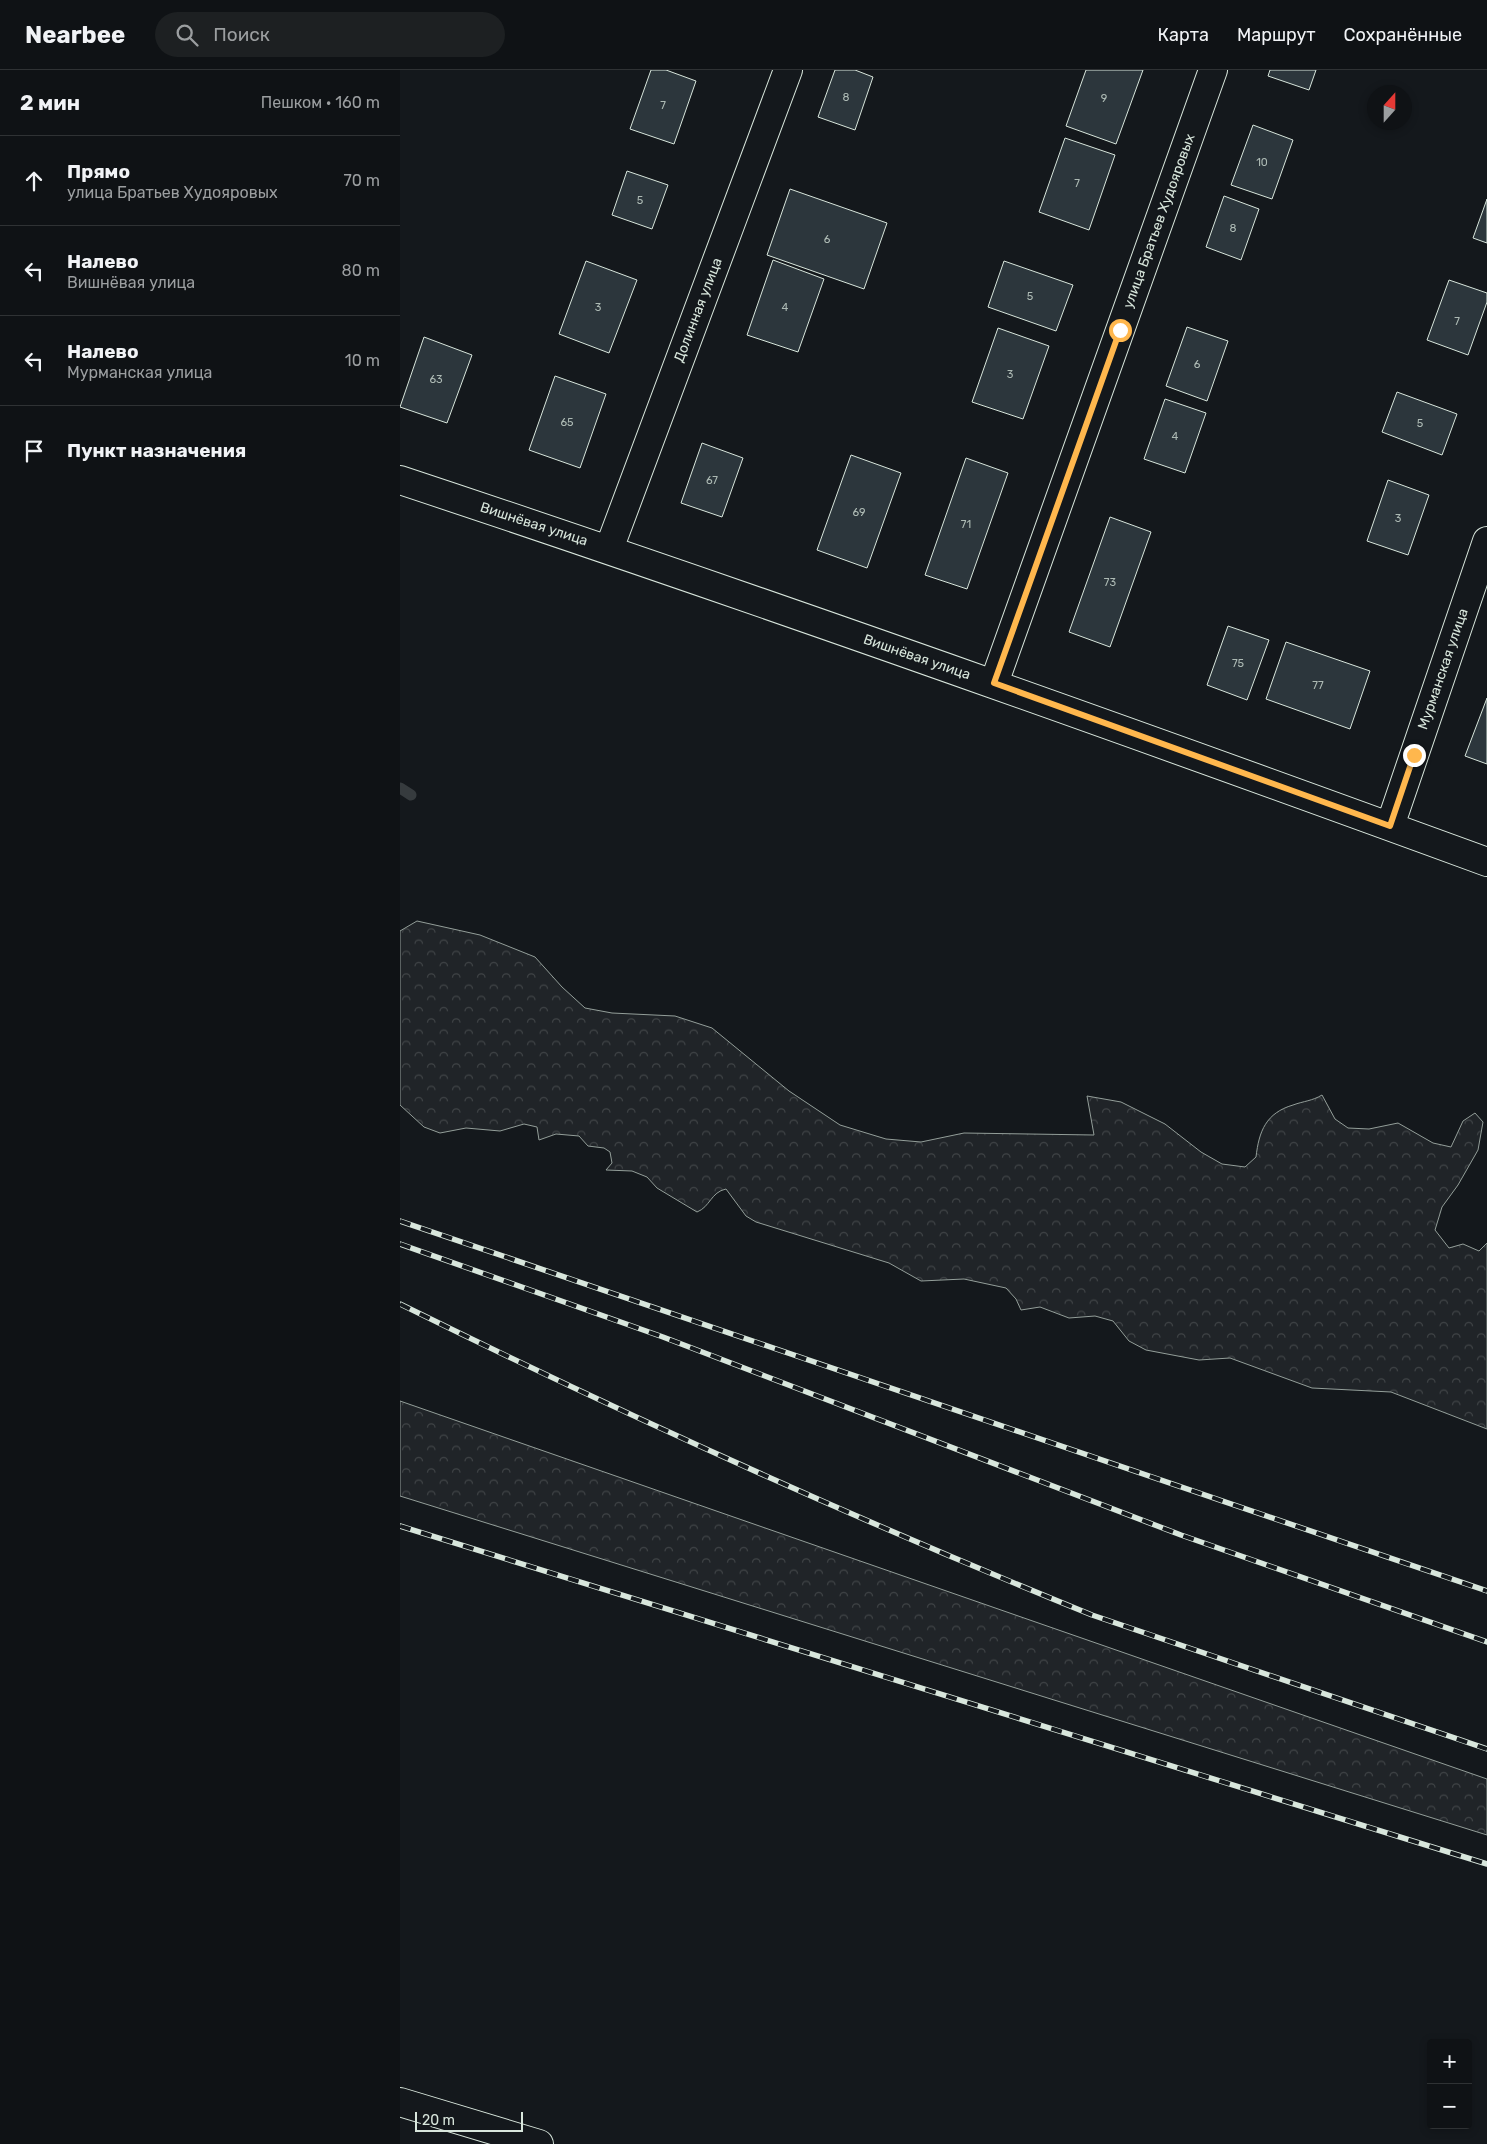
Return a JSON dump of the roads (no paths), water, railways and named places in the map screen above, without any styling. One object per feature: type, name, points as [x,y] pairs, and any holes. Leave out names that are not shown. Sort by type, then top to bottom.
[{"type":"street","name":"Долинная улица","points":[[609,549],[788,70]]},
{"type":"street","name":"улица Братьев Худояровых","points":[[994,683],[1213,70]]},
{"type":"street","name":"Вишнёвая улица","points":[[400,480],[609,549],[994,683],[1487,862]]},
{"type":"street","name":"Мурманская улица","points":[[1390,826],[1487,541]]},
{"type":"street","points":[[400,2102],[539,2144]]},
{"type":"waterway","points":[[400,788],[411,795]]},
{"type":"railway","points":[[400,1221],[1487,1591]]},
{"type":"railway","points":[[400,1244],[663,1337],[1181,1535],[1487,1642]]},
{"type":"railway","points":[[400,1304],[657,1427],[1004,1579],[1092,1615],[1487,1749]]},
{"type":"railway","points":[[400,1526],[1487,1864]]}]
